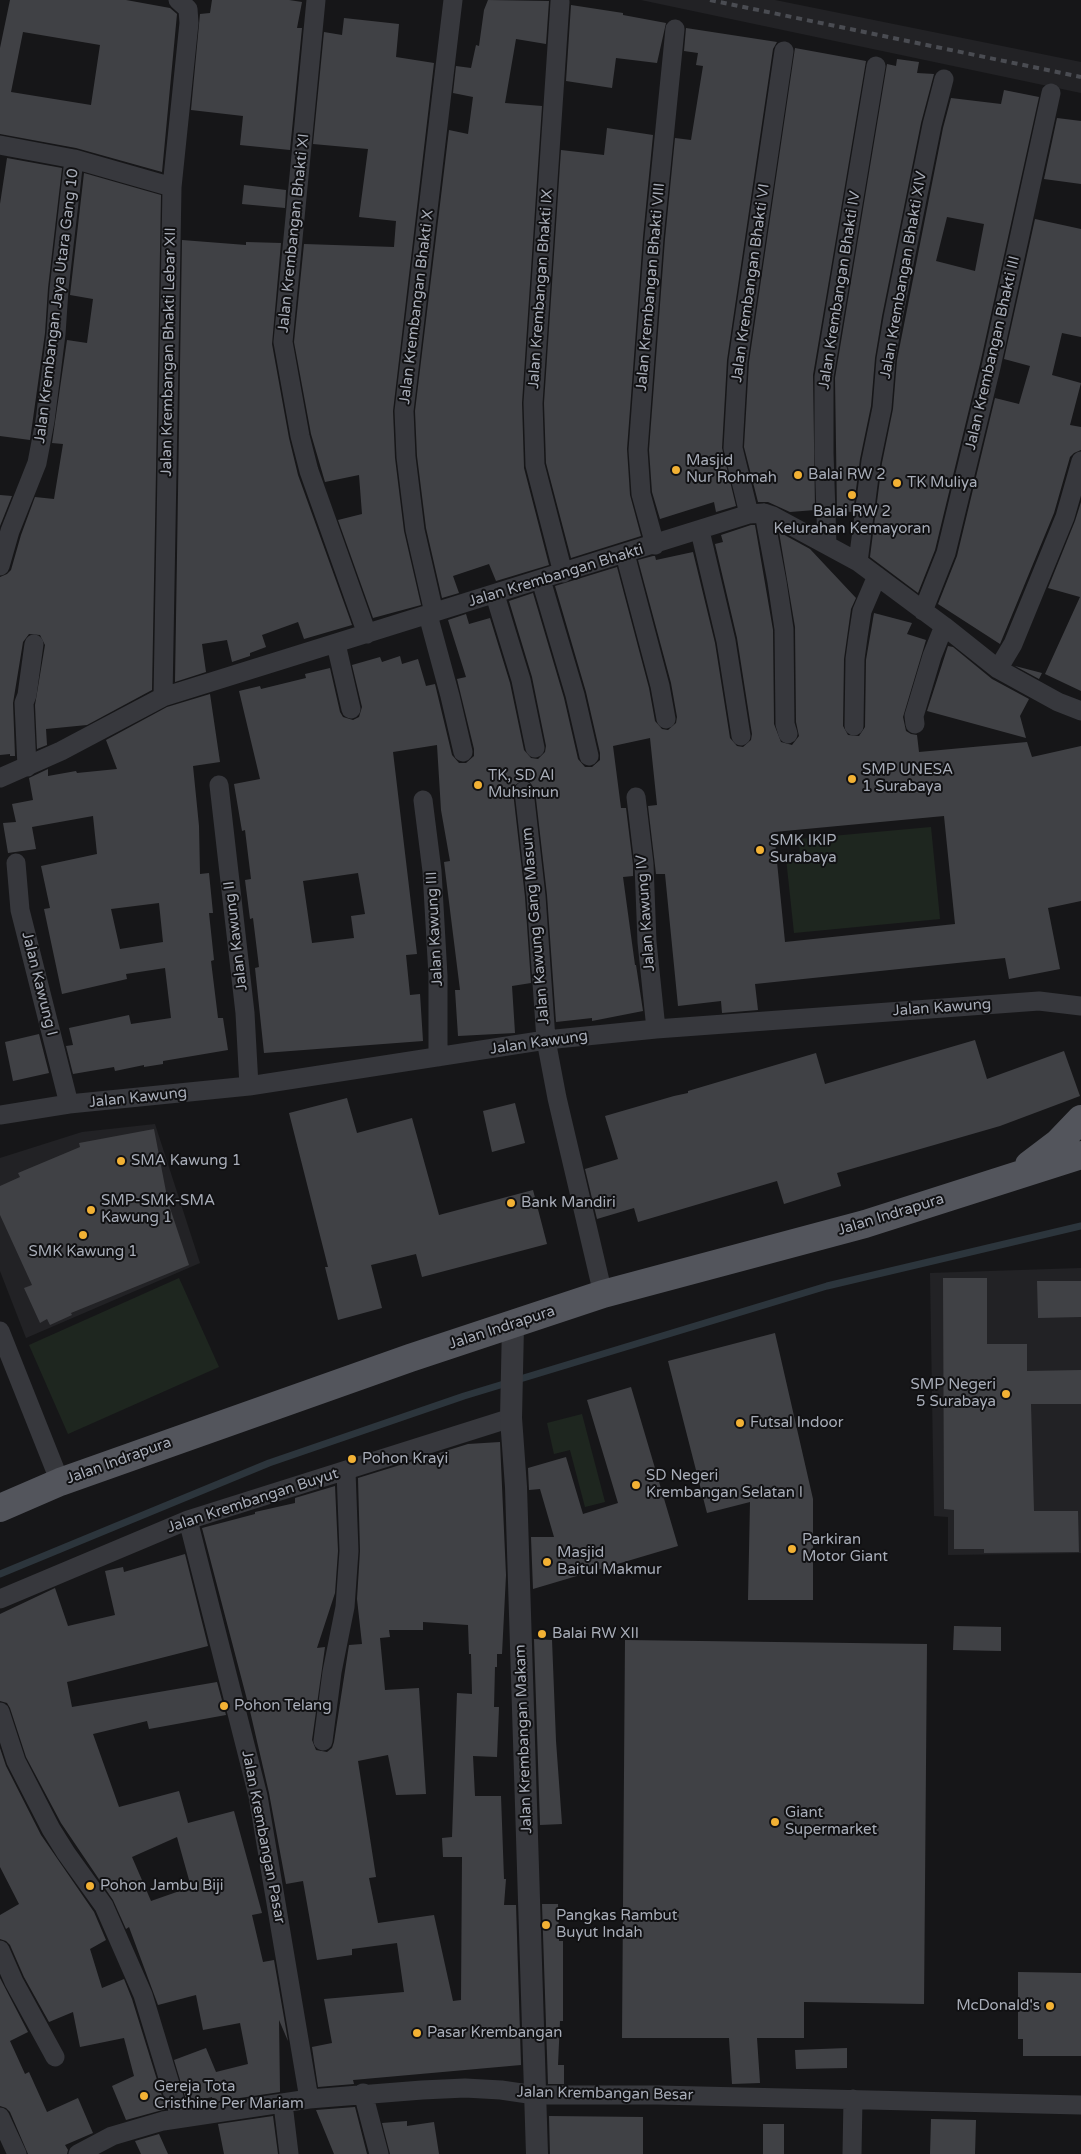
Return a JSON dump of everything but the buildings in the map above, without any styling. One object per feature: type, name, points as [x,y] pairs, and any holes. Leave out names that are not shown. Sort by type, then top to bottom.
[{"type":"main road","points":[[1014,1177],[1058,1143],[1081,1119]]},
{"type":"main road","name":"Jalan Indrapura","points":[[0,1508],[60,1482],[410,1358],[603,1294],[865,1224],[1081,1155]]},
{"type":"street","name":"Jalan Krembangan Bhakti XI","points":[[316,0],[283,342],[300,436],[309,471],[367,634]]},
{"type":"street","name":"Jalan Krembangan Bhakti X","points":[[453,0],[404,411],[406,456],[415,530],[431,614],[462,752]]},
{"type":"street","name":"Jalan Krembangan Bhakti IX","points":[[560,2],[533,402],[535,465],[563,573]]},
{"type":"street","name":"Jalan Krembangan Bhakti Lebar XII","points":[[163,697],[172,187],[189,23],[183,5]]},
{"type":"street","name":"Jalan Krembangan Bhakti VIII","points":[[655,545],[641,494],[638,450],[654,238],[675,29]]},
{"type":"street","name":"Jalan Krembangan Bhakti VI","points":[[784,51],[738,360],[733,448],[757,514],[777,582],[784,630],[786,724],[788,734]]},
{"type":"street","name":"Jalan Krembangan Bhakti IV","points":[[827,545],[824,377],[876,66]]},
{"type":"street","name":"Jalan Krembangan Bhakti XIV","points":[[858,562],[871,461],[882,408],[886,359],[893,318],[932,125],[944,79]]},
{"type":"street","name":"Jalan Krembangan Bhakti III","points":[[923,611],[946,553],[992,367],[1051,93]]},
{"type":"street","points":[[0,145],[74,159],[172,187]]},
{"type":"street","name":"Jalan Krembangan Jaya Utara Gang 10","points":[[0,566],[13,523],[37,463],[45,421],[56,334],[58,289],[74,159]]},
{"type":"street","points":[[998,669],[1013,644],[1065,517],[1081,461]]},
{"type":"street","name":"Jalan Krembangan Bhakti","points":[[0,778],[27,768],[163,697],[757,514]]},
{"type":"street","points":[[757,514],[773,516],[858,562],[998,669],[1058,702],[1080,710]]},
{"type":"street","points":[[700,531],[726,641],[741,736]]},
{"type":"street","points":[[625,554],[660,686],[666,718]]},
{"type":"street","points":[[854,726],[855,659],[858,637],[862,611],[877,576]]},
{"type":"street","points":[[541,580],[571,680],[589,756]]},
{"type":"street","points":[[495,594],[518,668],[535,748]]},
{"type":"street","points":[[915,724],[914,716],[932,656],[944,626]]},
{"type":"street","points":[[27,768],[24,703],[27,695],[34,644]]},
{"type":"street","points":[[336,644],[351,709]]},
{"type":"street","name":"Jalan Kawung II","points":[[219,786],[245,1013],[249,1086]]},
{"type":"street","name":"Jalan Kawung Gang Masum","points":[[524,791],[536,896],[546,1040],[557,1098],[603,1294]]},
{"type":"street","name":"Jalan Kawung IV","points":[[636,797],[644,864],[647,942],[656,1029]]},
{"type":"street","name":"Jalan Kawung III","points":[[423,800],[432,871],[438,976],[438,1057]]},
{"type":"street","name":"Jalan Kawung I","points":[[16,863],[20,910],[69,1104]]},
{"type":"street","name":"Jalan Kawung","points":[[0,1115],[69,1104],[249,1086],[546,1040],[656,1029],[1039,1001],[1081,1006]]},
{"type":"street","name":"Jalan Krembangan Makam","points":[[513,1325],[512,1408],[537,2154]]},
{"type":"street","points":[[0,1331],[60,1482]]},
{"type":"street","name":"Jalan Krembangan Buyut","points":[[0,1599],[188,1520],[346,1471],[512,1408]]},
{"type":"street","points":[[323,1741],[332,1672],[345,1607],[349,1551],[346,1471]]},
{"type":"street","name":"Jalan Krembangan Pasar","points":[[188,1520],[258,1796],[309,2099]]},
{"type":"street","points":[[0,1712],[16,1761],[51,1829],[104,1906],[143,1995],[180,2118]]},
{"type":"street","points":[[0,1950],[14,1982],[55,2057]]},
{"type":"street","name":"Jalan Krembangan Besar","points":[[78,2154],[112,2136],[156,2123],[309,2099],[363,2093],[466,2088],[501,2090],[535,2095],[658,2095],[1081,2105]]},
{"type":"street","points":[[363,2093],[379,2154]]},
{"type":"street","points":[[852,2154],[853,2100]]},
{"type":"street","points":[[283,2104],[290,2154]]},
{"type":"street","points":[[0,2117],[17,2154]]},
{"type":"shaded area","points":[[641,0],[775,0],[1081,62],[1081,93]]},
{"type":"shaded area","points":[[931,827],[940,919],[794,933],[786,858],[800,856],[799,839]]},
{"type":"shaded area","name":"SMP-SMK-SMA Kawung 1","points":[[155,1124],[200,1263],[26,1338],[0,1271],[0,1158],[82,1132]]},
{"type":"shaded area","name":"SMP Negeri 5 Surabaya","points":[[1081,1268],[1081,1553],[948,1555],[948,1517],[934,1516],[930,1273]]},
{"type":"shaded area","points":[[179,1278],[219,1367],[68,1434],[29,1345]]},
{"type":"shaded area","points":[[582,1414],[605,1502],[585,1507],[570,1450],[554,1454],[547,1423]]},
{"type":"waterway","points":[[0,1574],[269,1463],[464,1396],[827,1286],[1081,1226]]},
{"type":"railway","points":[[710,0],[1081,77]]},
{"type":"place","name":"Masjid Nur Rohmah","points":[[676,470]]},
{"type":"place","name":"Balai RW 2","points":[[798,475]]},
{"type":"place","name":"TK Muliya","points":[[897,483]]},
{"type":"place","name":"Balai RW 2 Kelurahan Kemayoran","points":[[852,495]]},
{"type":"place","name":"SMP UNESA 1 Surabaya","points":[[852,779]]},
{"type":"place","name":"TK, SD Al Muhsinun","points":[[478,785]]},
{"type":"place","name":"SMK IKIP Surabaya","points":[[760,850]]},
{"type":"place","name":"SMA Kawung 1","points":[[121,1161]]},
{"type":"place","name":"Bank Mandiri","points":[[511,1203]]},
{"type":"place","name":"SMP-SMK-SMA Kawung 1","points":[[91,1210]]},
{"type":"place","name":"SMK Kawung 1","points":[[83,1235]]},
{"type":"place","name":"SMP Negeri 5 Surabaya","points":[[1006,1394]]},
{"type":"place","name":"Futsal Indoor","points":[[740,1423]]},
{"type":"place","name":"Pohon Krayi","points":[[352,1459]]},
{"type":"place","name":"SD Negeri Krembangan Selatan I","points":[[636,1485]]},
{"type":"place","name":"Parkiran Motor Giant","points":[[792,1549]]},
{"type":"place","name":"Masjid Baitul Makmur","points":[[547,1562]]},
{"type":"place","name":"Balai RW XII","points":[[542,1634]]},
{"type":"place","name":"Pohon Telang","points":[[224,1706]]},
{"type":"place","name":"Giant Supermarket","points":[[775,1822]]},
{"type":"place","name":"Pohon Jambu Biji","points":[[90,1886]]},
{"type":"place","name":"Pangkas Rambut Buyut Indah","points":[[546,1925]]},
{"type":"place","name":"McDonald's","points":[[1050,2006]]},
{"type":"place","name":"Pasar Krembangan","points":[[417,2033]]},
{"type":"place","name":"Gereja Tota Cristhine Per Mariam","points":[[144,2096]]}]
